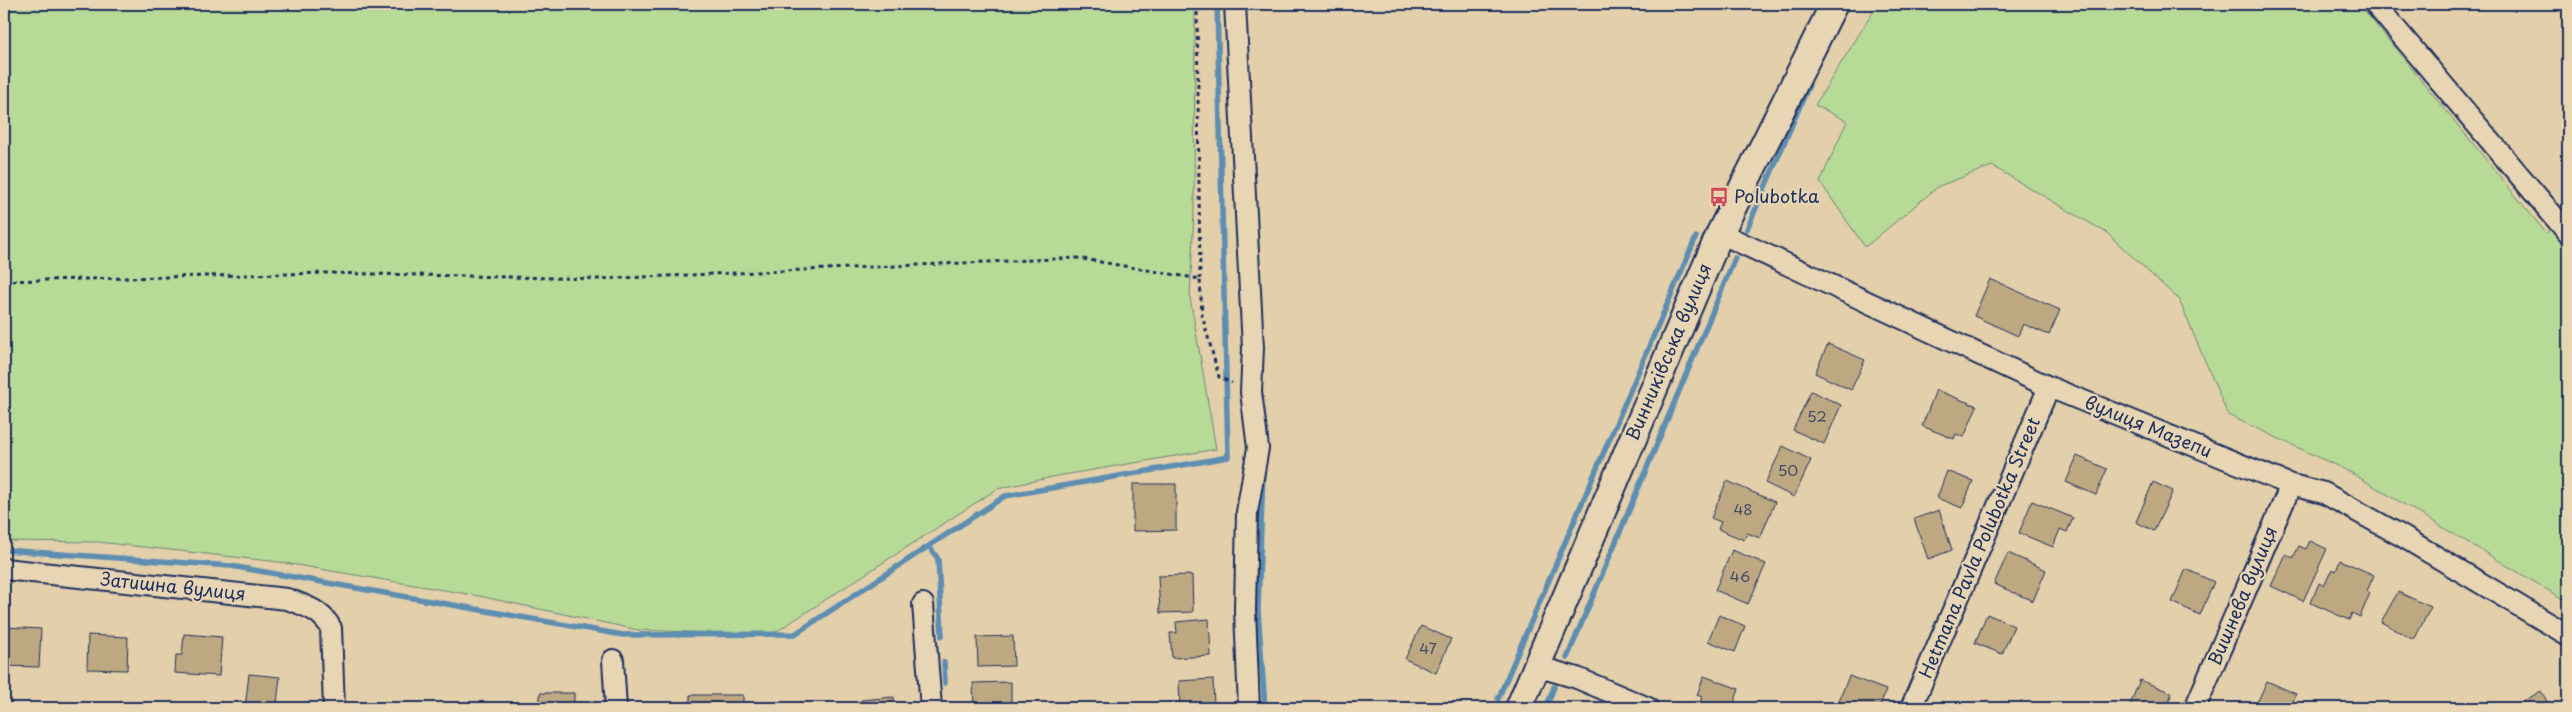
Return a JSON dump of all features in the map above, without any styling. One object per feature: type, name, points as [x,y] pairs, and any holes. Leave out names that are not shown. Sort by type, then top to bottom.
[{"type":"main road","name":"Винниківська вулиця","points":[[1519,708],[1720,233],[1834,4]]},
{"type":"street","points":[[1235,4],[1253,348],[1251,392],[1258,448],[1247,512],[1245,610],[1249,708]]},
{"type":"street","points":[[2375,4],[2568,233]]},
{"type":"street","name":"вулиця Мазепи","points":[[1720,233],[2049,387],[2291,484],[2324,493],[2400,534],[2568,635]]},
{"type":"street","name":"Hetmana Pavla Polubotka Street","points":[[1911,708],[2049,387]]},
{"type":"street","name":"Вишнева вулиця","points":[[2195,708],[2291,484]]},
{"type":"street","name":"Затишна вулиця","points":[[4,569],[287,599],[313,608],[325,617],[331,628],[334,708]]},
{"type":"street","points":[[923,604],[931,708]]},
{"type":"street","points":[[613,660],[616,708]]},
{"type":"street","points":[[1536,666],[1577,678],[1648,708]]},
{"type":"path","points":[[1197,4],[1202,314],[1219,377],[1251,392]]},
{"type":"path","points":[[4,282],[327,273],[599,279],[1077,258],[1200,279]]},
{"type":"green space","points":[[4,4],[1195,4],[1194,211],[1190,297],[1216,449],[1057,476],[997,489],[771,635],[638,630],[479,596],[279,562],[98,542],[4,541]]},
{"type":"green space","points":[[1878,4],[2359,4],[2546,233],[2568,216],[2568,602],[2350,472],[2228,415],[2179,300],[2107,233],[1992,166],[1939,186],[1865,247],[1820,182],[1847,121],[1815,105]]},
{"type":"building","points":[[1990,279],[2060,310],[2049,335],[2023,324],[2018,336],[1974,316]]},
{"type":"building","points":[[1828,344],[1865,360],[1851,390],[1815,373]]},
{"type":"building","points":[[1936,390],[1977,406],[1964,437],[1956,434],[1954,439],[1922,426]]},
{"type":"building","points":[[1811,391],[1841,405],[1824,444],[1793,430]]},
{"type":"building","points":[[1783,446],[1811,460],[1794,497],[1765,483]]},
{"type":"building","points":[[2077,456],[2107,469],[2096,495],[2066,482]]},
{"type":"building","points":[[1947,471],[1973,481],[1962,508],[1937,498]]},
{"type":"building","points":[[1727,481],[1775,502],[1760,538],[1747,533],[1744,540],[1718,529],[1721,522],[1711,518]]},
{"type":"building","points":[[2153,482],[2173,491],[2154,531],[2136,522]]},
{"type":"building","points":[[1133,484],[1176,484],[1176,530],[1133,531]]},
{"type":"building","points":[[2032,501],[2073,518],[2067,532],[2060,529],[2053,547],[2019,533]]},
{"type":"building","points":[[1939,510],[1952,550],[1928,559],[1914,519]]},
{"type":"building","points":[[2310,541],[2327,549],[2303,601],[2271,586],[2286,554],[2293,558],[2299,546],[2306,549]]},
{"type":"building","points":[[1732,550],[1766,564],[1748,604],[1715,590]]},
{"type":"building","points":[[2008,553],[2046,570],[2033,601],[1994,584]]},
{"type":"building","points":[[2340,560],[2374,575],[2367,591],[2370,593],[2360,617],[2352,613],[2349,620],[2311,603],[2319,583],[2324,586],[2332,569],[2336,571]]},
{"type":"building","points":[[2186,569],[2214,582],[2200,615],[2172,602]]},
{"type":"building","points":[[1192,575],[1193,612],[1160,613],[1158,576]]},
{"type":"building","points":[[2398,592],[2431,607],[2414,640],[2381,622]]},
{"type":"building","points":[[1987,614],[2014,626],[2002,654],[1975,643]]},
{"type":"building","points":[[1719,615],[1745,626],[1735,652],[1708,641]]},
{"type":"building","points":[[1209,619],[1211,656],[1172,658],[1170,633],[1177,633],[1176,622]]},
{"type":"building","points":[[1421,626],[1451,639],[1436,673],[1405,659]]},
{"type":"building","points":[[4,627],[41,629],[39,667],[4,666]]},
{"type":"building","points":[[184,634],[222,637],[219,676],[175,673],[176,655],[182,655]]},
{"type":"building","points":[[88,635],[128,637],[127,670],[87,669]]},
{"type":"building","points":[[1013,636],[1014,666],[978,667],[977,637]]},
{"type":"building","points":[[249,674],[280,677],[277,703],[282,704],[281,708],[245,708]]},
{"type":"building","points":[[1704,676],[1739,689],[1732,708],[1698,708],[1702,697],[1697,695]]},
{"type":"building","points":[[1849,676],[1886,690],[1879,708],[1836,708]]},
{"type":"building","points":[[1213,679],[1214,708],[1180,708],[1179,681]]},
{"type":"building","points":[[2140,680],[2172,693],[2166,708],[2129,707]]},
{"type":"building","points":[[2267,681],[2296,694],[2290,708],[2268,708],[2257,703]]},
{"type":"building","points":[[1011,682],[1011,708],[974,708],[973,683]]},
{"type":"building","points":[[2541,691],[2551,708],[2512,708]]},
{"type":"building","points":[[540,693],[574,693],[574,708],[540,708]]},
{"type":"building","points":[[690,695],[743,695],[743,708],[690,708]]},
{"type":"building","points":[[894,697],[895,708],[862,708],[861,700]]},
{"type":"waterway","points":[[4,550],[231,566],[623,635],[795,634],[1005,496],[1228,457],[1217,4]]},
{"type":"waterway","points":[[1747,229],[1809,85]]},
{"type":"waterway","points":[[1498,699],[1696,237]]},
{"type":"waterway","points":[[1567,658],[1735,258]]},
{"type":"waterway","points":[[1263,473],[1258,610],[1265,708]]},
{"type":"waterway","points":[[929,546],[938,559],[942,636]]},
{"type":"waterway","points":[[944,662],[945,683]]},
{"type":"waterway","points":[[1546,708],[1554,687]]},
{"type":"place","name":"Polubotka","points":[[1719,197]]}]
